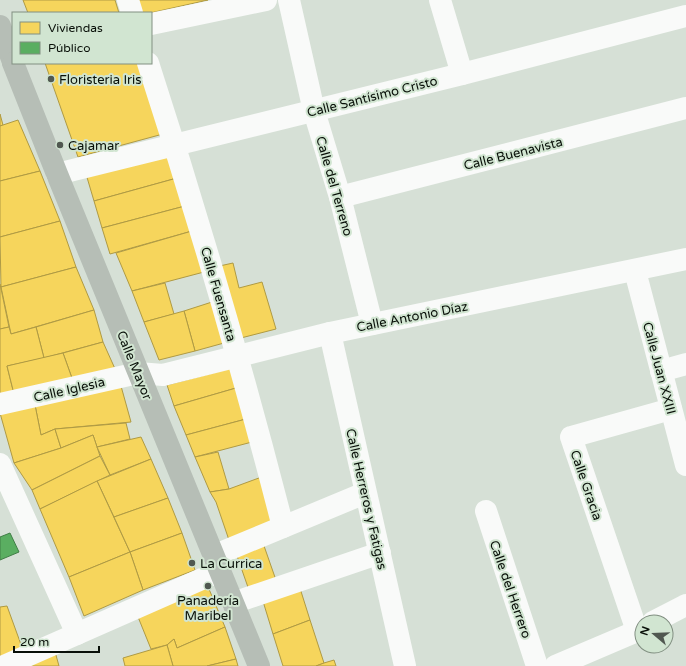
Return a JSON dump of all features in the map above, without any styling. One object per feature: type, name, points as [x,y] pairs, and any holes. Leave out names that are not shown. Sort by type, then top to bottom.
[{"type":"main road","name":"Calle Mayor","points":[[1,32],[12,58]]},
{"type":"main road","name":"Calle Mayor","points":[[15,64],[56,174],[259,666]]},
{"type":"street","points":[[128,0],[132,12]]},
{"type":"street","points":[[152,24],[231,4],[266,0]]},
{"type":"street","name":"Calle del Terreno","points":[[289,0],[314,111],[340,197],[372,324]]},
{"type":"street","points":[[440,0],[462,74]]},
{"type":"street","name":"Calle Santísimo Cristo","points":[[56,174],[462,74],[686,16]]},
{"type":"street","name":"Calle Fuensanta","points":[[148,64],[174,144],[237,355],[283,527]]},
{"type":"street","name":"Calle Buenavista","points":[[340,197],[686,108]]},
{"type":"street","name":"Calle Antonio Díaz","points":[[138,373],[163,375],[330,332],[635,271],[686,259]]},
{"type":"street","name":"Calle Juan XXIII","points":[[635,271],[686,465]]},
{"type":"street","name":"Calle Herreros y Fatigas","points":[[330,332],[405,666]]},
{"type":"street","points":[[661,371],[686,364]]},
{"type":"street","name":"Calle Iglesia","points":[[0,404],[138,373]]},
{"type":"street","name":"Calle Gracia","points":[[639,614],[571,437],[671,409]]},
{"type":"street","points":[[0,464],[77,634]]},
{"type":"street","points":[[4,666],[77,634],[283,527],[365,493]]},
{"type":"street","name":"Calle del Herrero","points":[[486,511],[537,666]]},
{"type":"street","points":[[233,603],[380,553]]},
{"type":"street","points":[[672,614],[685,608]]},
{"type":"street","points":[[562,665],[634,632]]},
{"type":"building: Viviendas","points":[[23,0],[115,0],[119,12],[28,12]]},
{"type":"building: Viviendas","points":[[132,0],[208,0],[152,13],[136,12]]},
{"type":"building: Viviendas","points":[[45,64],[142,64],[163,134],[78,157]]},
{"type":"building: Viviendas","points":[[0,114],[3,125],[0,126]]},
{"type":"building: Viviendas","points":[[18,120],[40,171],[0,181],[0,126]]},
{"type":"building: Viviendas","points":[[170,155],[177,178],[94,201],[86,174]]},
{"type":"building: Viviendas","points":[[40,171],[60,221],[0,237],[0,181]]},
{"type":"building: Viviendas","points":[[177,178],[185,206],[102,228],[94,201]]},
{"type":"building: Viviendas","points":[[185,206],[192,231],[110,254],[102,228]]},
{"type":"building: Viviendas","points":[[60,221],[76,267],[1,287],[0,237]]},
{"type":"building: Viviendas","points":[[192,231],[204,272],[132,291],[116,253]]},
{"type":"building: Viviendas","points":[[233,263],[239,288],[262,282],[276,329],[237,339],[215,267]]},
{"type":"building: Viviendas","points":[[76,267],[94,310],[11,334],[1,287]]},
{"type":"building: Viviendas","points":[[165,283],[174,314],[144,322],[132,291]]},
{"type":"building: Viviendas","points":[[0,284],[9,327],[0,329]]},
{"type":"building: Viviendas","points":[[212,302],[224,343],[195,351],[184,311]]},
{"type":"building: Viviendas","points":[[94,310],[103,342],[44,358],[36,327]]},
{"type":"building: Viviendas","points":[[184,311],[195,351],[159,360],[144,322]]},
{"type":"building: Viviendas","points":[[9,327],[11,334],[36,327],[44,358],[7,366],[14,394],[0,398],[0,329]]},
{"type":"building: Viviendas","points":[[103,342],[116,371],[73,381],[63,353]]},
{"type":"building: Viviendas","points":[[63,353],[73,381],[14,394],[7,366]]},
{"type":"building: Viviendas","points":[[231,368],[236,388],[174,406],[167,385]]},
{"type":"building: Viviendas","points":[[121,386],[131,422],[55,429],[41,435],[35,405]]},
{"type":"building: Viviendas","points":[[236,388],[246,419],[186,435],[174,406]]},
{"type":"building: Viviendas","points":[[35,405],[41,435],[55,429],[61,448],[14,463],[0,413]]},
{"type":"building: Viviendas","points":[[246,419],[252,442],[195,457],[186,435]]},
{"type":"building: Viviendas","points":[[126,423],[130,439],[97,447],[93,435],[61,448],[55,429]]},
{"type":"building: Viviendas","points":[[93,435],[100,456],[32,490],[14,463],[61,448]]},
{"type":"building: Viviendas","points":[[141,437],[151,459],[110,475],[97,447]]},
{"type":"building: Viviendas","points":[[218,452],[229,489],[210,492],[195,457]]},
{"type":"building: Viviendas","points":[[100,456],[110,475],[40,509],[32,490]]},
{"type":"building: Viviendas","points":[[151,459],[168,498],[114,517],[97,481]]},
{"type":"building: Viviendas","points":[[267,475],[279,527],[230,543],[216,502],[210,492],[229,489]]},
{"type":"building: Viviendas","points":[[97,481],[130,552],[69,577],[40,509]]},
{"type":"building: Viviendas","points":[[168,498],[182,533],[130,552],[114,517]]},
{"type":"building: Viviendas","points":[[182,533],[195,570],[143,590],[130,552]]},
{"type":"building: Viviendas","points":[[263,543],[277,583],[250,593],[236,553]]},
{"type":"building: Viviendas","points":[[130,552],[143,590],[84,616],[69,577]]},
{"type":"building: Viviendas","points":[[206,582],[225,627],[177,648],[174,639],[167,645],[151,649],[136,612]]},
{"type":"building: Viviendas","points":[[299,585],[310,620],[273,634],[262,598]]},
{"type":"building: Viviendas","points":[[7,606],[23,650],[0,658],[0,607]]},
{"type":"building: Viviendas","points":[[310,620],[324,663],[316,666],[283,666],[273,634]]},
{"type":"building: Viviendas","points":[[225,627],[236,659],[207,666],[173,666],[167,645],[174,639],[177,648]]},
{"type":"building: Viviendas","points":[[167,645],[173,666],[125,666],[123,658]]},
{"type":"building: Viviendas","points":[[54,648],[59,666],[17,666]]},
{"type":"building: Viviendas","points":[[236,659],[238,666],[207,666]]},
{"type":"building: Viviendas","points":[[334,660],[336,666],[316,666],[324,663]]},
{"type":"building: Público","points":[[10,533],[19,552],[0,560],[0,537]]},
{"type":"place","name":"Floristeria Iris","points":[[51,79]]},
{"type":"place","name":"Cajamar","points":[[60,145]]},
{"type":"place","name":"La Currica","points":[[192,563]]},
{"type":"place","name":"Panadería Maribel","points":[[208,586]]}]
